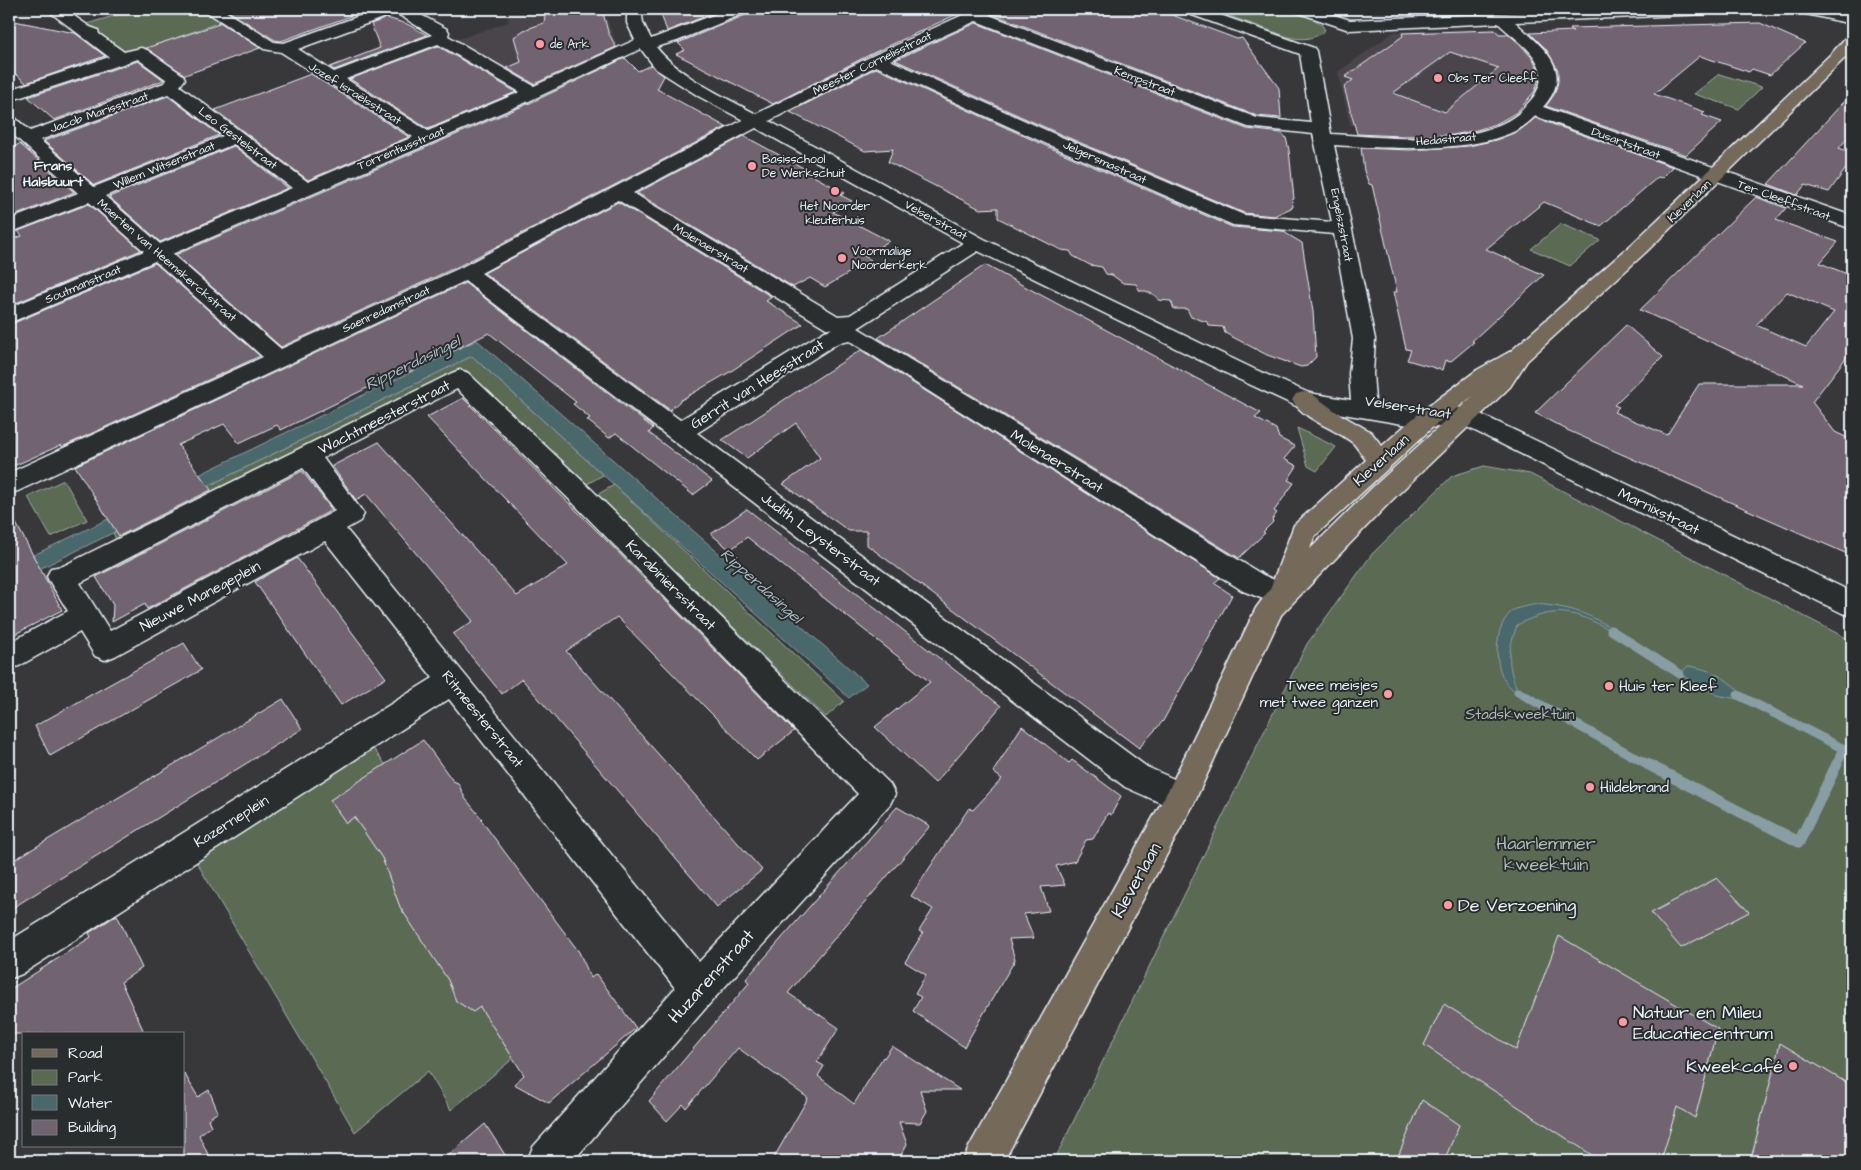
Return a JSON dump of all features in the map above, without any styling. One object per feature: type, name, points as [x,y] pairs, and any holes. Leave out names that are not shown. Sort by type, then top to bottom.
[{"type":"main road","name":"Kleverlaan","points":[[1281,595],[1303,532],[1380,460],[1432,415],[1485,374],[1519,356],[1639,248],[1716,175],[1852,40]]},
{"type":"main road","name":"Kleverlaan","points":[[983,1161],[1180,797],[1270,608],[1382,494],[1502,382],[1519,356]]},
{"type":"main road","points":[[1304,400],[1330,419],[1362,438],[1380,460]]},
{"type":"street","points":[[54,9],[92,33],[90,34],[121,58]]},
{"type":"street","name":"Jozef Israëlsstraat","points":[[212,9],[270,46],[285,48],[426,138]]},
{"type":"street","points":[[285,48],[394,9]]},
{"type":"street","points":[[399,9],[441,32],[439,38]]},
{"type":"street","name":"Velserstraat","points":[[634,9],[635,23],[645,44],[662,65],[706,92],[977,243],[1304,400],[1432,415],[1466,417]]},
{"type":"street","name":"Torrentiusstraat","points":[[156,253],[645,44],[671,38],[742,9]]},
{"type":"street","points":[[1190,9],[1320,44],[1349,25]]},
{"type":"street","points":[[1301,9],[1349,25],[1486,15],[1707,9]]},
{"type":"street","points":[[1802,9],[1852,18]]},
{"type":"street","name":"Meester Cornelisstraat","points":[[757,120],[876,60],[981,12]]},
{"type":"street","name":"Kempstraat","points":[[981,12],[1254,122],[1323,134]]},
{"type":"street","name":"Hedastraat","points":[[1323,134],[1433,143],[1467,140],[1500,132],[1535,110],[1550,85],[1550,74],[1545,61],[1486,15]]},
{"type":"street","points":[[332,78],[439,38]]},
{"type":"street","points":[[439,38],[532,92]]},
{"type":"street","name":"Engelszstraat","points":[[1320,44],[1323,134],[1364,339],[1361,374],[1363,400]]},
{"type":"street","points":[[9,96],[141,53],[177,79],[170,87]]},
{"type":"street","name":"Jelgersmastraat","points":[[876,60],[1053,140],[1240,221],[1343,228]]},
{"type":"street","name":"Leo Gestelstraat","points":[[170,87],[305,189]]},
{"type":"street","name":"Jacob Marisstraat","points":[[28,138],[170,87]]},
{"type":"street","name":"Dusartstraat","points":[[1535,110],[1716,175]]},
{"type":"street","name":"Saenredamstraat","points":[[9,484],[467,272],[757,120]]},
{"type":"street","name":"Maerten van Heemskerckstraat","points":[[9,122],[279,359]]},
{"type":"street","name":"Willem Witsenstraat","points":[[9,227],[237,137]]},
{"type":"street","name":"Ter Cleeffstraat","points":[[1716,175],[1852,223]]},
{"type":"street","name":"Molenaerstraat","points":[[620,193],[844,329],[1252,583],[1281,595]]},
{"type":"street","name":"Gerrit van Heesstraat","points":[[680,432],[977,243]]},
{"type":"street","name":"Soutmanstraat","points":[[9,316],[156,253]]},
{"type":"street","name":"Judith Leysterstraat","points":[[467,272],[1136,777],[1180,797]]},
{"type":"street","name":"Wachtmeesterstraat","points":[[307,455],[460,378]]},
{"type":"street","name":"Karabiniersstraat","points":[[460,378],[582,496],[879,794]]},
{"type":"street","name":"Velserstraat","points":[[1276,387],[1301,389],[1363,400],[1432,415]]},
{"type":"street","name":"Marnixstraat","points":[[1466,417],[1852,606]]},
{"type":"street","points":[[307,455],[351,514],[329,527]]},
{"type":"street","name":"Nieuwe Manegeplein","points":[[307,455],[61,577],[86,615],[104,648],[329,527]]},
{"type":"street","name":"Ritmeesterstraat","points":[[329,527],[698,989]]},
{"type":"street","points":[[9,656],[86,615]]},
{"type":"street","name":"Kazerneplein","points":[[9,961],[453,682]]},
{"type":"street","name":"Huzarenstraat","points":[[547,1161],[698,989],[879,794]]},
{"type":"shaded area","name":"de Ark","points":[[508,9],[605,9],[606,18],[618,48],[596,51],[526,83],[456,40],[508,22]]},
{"type":"shaded area","name":"Obs Ter Cleeff","points":[[1498,28],[1536,69],[1450,132],[1350,125],[1338,72],[1394,32]]},
{"type":"green space","points":[[137,9],[212,9],[228,19],[121,58],[80,26]]},
{"type":"green space","points":[[1210,9],[1272,9],[1290,11],[1318,21],[1325,30],[1317,36],[1308,38],[1288,37]]},
{"type":"green space","points":[[1719,74],[1762,87],[1739,109],[1694,94]]},
{"type":"green space","points":[[1561,224],[1600,240],[1570,266],[1531,249]]},
{"type":"green space","points":[[472,356],[603,475],[587,484],[466,370],[118,543],[113,533]]},
{"type":"green space","points":[[1297,428],[1336,447],[1317,471],[1308,466]]},
{"type":"green space","name":"Haarlemmer kweektuin","points":[[1484,466],[1530,474],[1852,641],[1852,1161],[1054,1161],[1307,644],[1372,554],[1452,476]]},
{"type":"green space","points":[[64,480],[87,520],[51,537],[28,497]]},
{"type":"green space","points":[[614,485],[844,701],[826,717],[597,495]]},
{"type":"green space","points":[[372,747],[524,943],[556,1023],[451,1110],[428,1071],[355,1132],[197,863],[203,855]]},
{"type":"water","points":[[477,340],[867,684],[849,698],[472,356],[9,584],[9,567]]},
{"type":"water","points":[[1537,604],[1576,611],[1612,628],[1611,630],[1586,618],[1564,613],[1543,615],[1517,625],[1511,643],[1510,666],[1518,692],[1509,686],[1503,678],[1499,667],[1497,655],[1500,631],[1504,620],[1513,610]]},
{"type":"water","points":[[1688,666],[1710,671],[1728,682],[1740,692],[1737,699],[1717,695],[1680,674]]},
{"type":"building","points":[[225,9],[362,9],[362,12],[281,41],[275,40]]},
{"type":"building","name":"de Ark","points":[[546,9],[602,9],[608,32],[616,47],[534,84],[507,68],[521,62],[514,37],[524,30],[544,23]]},
{"type":"building","points":[[659,9],[724,9],[667,31]]},
{"type":"building","points":[[751,9],[968,9],[869,55],[773,104],[676,54],[685,50],[678,43],[748,14]]},
{"type":"building","points":[[998,9],[1156,9],[1237,39],[1242,38],[1279,88],[1281,118],[1257,116],[993,14]]},
{"type":"building","points":[[387,18],[407,24],[427,35],[334,70],[330,67],[380,48],[371,24]]},
{"type":"building","points":[[9,20],[75,33],[105,56],[26,83],[9,68]]},
{"type":"building","points":[[218,21],[260,48],[185,75],[146,48],[219,24]]},
{"type":"building","points":[[976,23],[1247,129],[1282,133],[1286,138],[1289,150],[1294,199],[1292,200],[1293,207],[1274,216],[1244,213],[1060,134],[895,60]]},
{"type":"building","points":[[1760,23],[1805,43],[1770,75],[1752,69],[1749,72],[1700,56],[1654,94],[1705,112],[1702,115],[1722,122],[1686,155],[1546,106],[1554,95],[1558,82],[1558,70],[1546,49],[1530,33],[1573,31],[1570,28]]},
{"type":"building","name":"Obs Ter Cleeff","points":[[1495,30],[1499,34],[1508,34],[1533,59],[1538,69],[1539,78],[1535,91],[1517,112],[1498,123],[1477,130],[1453,135],[1402,136],[1357,134],[1344,87],[1353,80],[1345,77],[1403,36],[1402,33]],"holes":[[[1450,52],[1499,68],[1445,112],[1393,93]]]},
{"type":"building","points":[[438,46],[516,92],[428,129],[350,79]]},
{"type":"building","points":[[625,58],[638,71],[651,65],[664,76],[657,89],[726,127],[459,266],[281,347],[175,255],[530,103]]},
{"type":"building","points":[[138,61],[164,80],[54,120],[28,97]]},
{"type":"building","points":[[876,68],[1046,146],[1232,227],[1282,231],[1302,243],[1313,312],[1316,357],[1307,366],[1301,367],[1267,355],[1225,333],[1223,327],[1209,326],[1207,322],[1191,317],[1187,309],[1174,309],[1171,301],[1158,300],[1156,296],[1146,291],[1140,291],[1136,284],[1123,283],[1112,275],[1106,274],[1102,267],[1090,265],[1073,256],[1070,251],[1061,250],[998,218],[998,208],[980,209],[888,162],[893,149],[865,151],[790,112]]},
{"type":"building","points":[[311,74],[409,137],[308,180],[215,110]]},
{"type":"building","points":[[1852,93],[1852,133],[1839,148],[1852,153],[1852,160],[1829,192],[1805,185],[1797,195],[1768,184]]},
{"type":"building","points":[[168,96],[219,135],[94,185],[44,141]]},
{"type":"building","points":[[1535,118],[1673,167],[1662,178],[1658,177],[1601,226],[1544,202],[1486,249],[1544,275],[1472,341],[1474,342],[1450,362],[1445,360],[1442,370],[1407,360],[1411,350],[1406,349],[1393,292],[1397,292],[1372,185],[1369,184],[1364,171],[1361,148],[1410,150],[1469,146],[1496,140],[1519,131]]},
{"type":"building","points":[[744,136],[845,193],[840,195],[852,201],[833,212],[889,241],[864,256],[871,260],[825,287],[810,278],[793,287],[637,193]]},
{"type":"building","points":[[20,144],[74,192],[9,218],[9,148]]},
{"type":"building","points":[[234,146],[288,188],[160,242],[109,197]]},
{"type":"building","points":[[1756,197],[1786,208],[1776,220],[1838,242],[1820,263],[1852,276],[1852,350],[1812,402],[1835,432],[1852,440],[1852,556],[1567,430],[1535,413],[1626,325],[1663,357],[1614,405],[1619,407],[1614,412],[1667,435],[1699,384],[1803,384],[1640,310]],"holes":[[[1787,292],[1834,312],[1806,347],[1756,325]]]},
{"type":"building","points":[[618,202],[772,297],[766,301],[803,324],[728,373],[681,400],[670,410],[484,273]]},
{"type":"building","points":[[89,204],[141,250],[9,306],[9,241],[22,236],[18,231]]},
{"type":"building","points":[[155,263],[260,356],[62,447],[61,445],[9,468],[9,325]]},
{"type":"building","points":[[985,265],[1261,413],[1255,418],[1276,429],[1279,438],[1295,446],[1284,459],[1297,466],[1288,480],[1294,483],[1274,511],[1277,513],[1272,519],[1273,522],[1263,532],[1265,533],[1239,558],[878,338]]},
{"type":"building","points":[[465,283],[653,428],[649,433],[712,481],[693,495],[616,433],[609,438],[587,420],[590,418],[573,404],[576,402],[489,333],[409,372],[406,369],[281,430],[277,425],[239,443],[224,424],[178,445],[211,490],[119,536],[75,466]]},
{"type":"building","points":[[861,350],[1220,578],[1214,583],[1232,595],[1163,721],[1139,748],[867,545],[867,531],[849,531],[783,484],[820,458],[796,423],[747,458],[722,440]]},
{"type":"building","points":[[463,398],[794,731],[757,760],[617,617],[566,651],[762,870],[717,907],[522,679],[502,694],[453,634],[473,621],[366,494],[356,500],[332,466],[379,442],[517,596],[568,565],[427,417]]},
{"type":"building","points":[[302,471],[332,510],[147,609],[145,604],[112,622],[113,605],[96,577]]},
{"type":"building","points":[[747,509],[1001,706],[935,783],[875,727],[930,682],[747,537],[730,550],[711,534]]},
{"type":"building","points":[[9,510],[62,610],[9,637]]},
{"type":"building","points":[[297,558],[386,678],[341,705],[255,582]]},
{"type":"building","points":[[184,643],[201,670],[50,756],[35,726]]},
{"type":"building","points":[[283,699],[302,729],[9,910],[9,863]]},
{"type":"building","points":[[1022,726],[1069,763],[1072,760],[1121,796],[1111,815],[1108,813],[1093,839],[1086,840],[1075,861],[1056,866],[1065,885],[1041,887],[1049,911],[1024,914],[1034,938],[1009,939],[1015,960],[964,1047],[913,1011],[921,997],[915,994],[926,975],[905,962],[923,933],[919,931],[933,909],[911,896],[969,808],[973,810],[1002,779],[993,772]]},
{"type":"building","points":[[423,740],[453,781],[458,783],[465,798],[579,952],[591,978],[596,974],[636,1028],[549,1103],[514,1084],[524,1075],[480,1007],[473,1012],[456,1001],[448,980],[400,907],[382,858],[354,817],[346,823],[330,800]]},
{"type":"building","points":[[897,807],[930,826],[788,993],[839,1028],[817,1062],[824,1066],[818,1076],[854,1104],[892,1046],[960,1090],[920,1090],[927,1111],[920,1123],[899,1122],[907,1144],[900,1157],[893,1157],[891,1161],[772,1161],[808,1098],[738,1048],[686,1108],[683,1104],[667,1121],[649,1101],[749,983],[746,979]]},
{"type":"building","points":[[1717,878],[1749,912],[1681,948],[1651,913]]},
{"type":"building","points":[[117,915],[142,968],[121,982],[144,1032],[22,1032],[22,1034],[13,1034],[9,1024],[9,990],[91,937],[89,933]]},
{"type":"building","points":[[1559,936],[1718,1029],[1695,1118],[1677,1107],[1661,1161],[1601,1161],[1424,1045],[1444,1004],[1516,1050]]},
{"type":"building","points":[[1780,1043],[1852,1086],[1852,1161],[1763,1161],[1752,1155]]},
{"type":"building","points":[[185,1075],[198,1097],[209,1090],[218,1112],[208,1119],[211,1126],[199,1135],[211,1161],[184,1161]]},
{"type":"building","points":[[1422,1100],[1459,1125],[1444,1161],[1396,1161]]},
{"type":"building","points":[[485,1124],[509,1161],[442,1161]]},
{"type":"waterway","points":[[1611,630],[1680,674]]},
{"type":"waterway","points":[[1518,692],[1649,765]]},
{"type":"waterway","points":[[1738,695],[1844,749],[1836,765]]},
{"type":"waterway","points":[[1647,764],[1799,842],[1837,764]]},
{"type":"place","name":"de Ark","points":[[540,44]]},
{"type":"place","name":"Obs Ter Cleeff","points":[[1438,78]]},
{"type":"place","name":"Basisschool De Werkschuit","points":[[752,166]]},
{"type":"place","name":"Het Noorder kleuterhuis","points":[[835,191]]},
{"type":"place","name":"Voormalige Noorderkerk","points":[[842,258]]},
{"type":"place","name":"Huis ter Kleef","points":[[1609,686]]},
{"type":"place","name":"Twee meisjes met twee ganzen","points":[[1388,694]]},
{"type":"place","name":"Hildebrand","points":[[1590,787]]},
{"type":"place","name":"De Verzoening","points":[[1448,905]]},
{"type":"place","name":"Natuur en Mileu Educatiecentrum","points":[[1623,1022]]},
{"type":"place","name":"Kweekcafé","points":[[1793,1066]]},
{"type":"district","name":"Frans Halsbuurt","points":[[53,174]]},
{"type":"water label","name":"Ripperdasingel","points":[[412,362]]},
{"type":"water label","name":"Ripperdasingel","points":[[762,585]]},
{"type":"park label","name":"Stadskweektuin","points":[[1520,714]]}]
